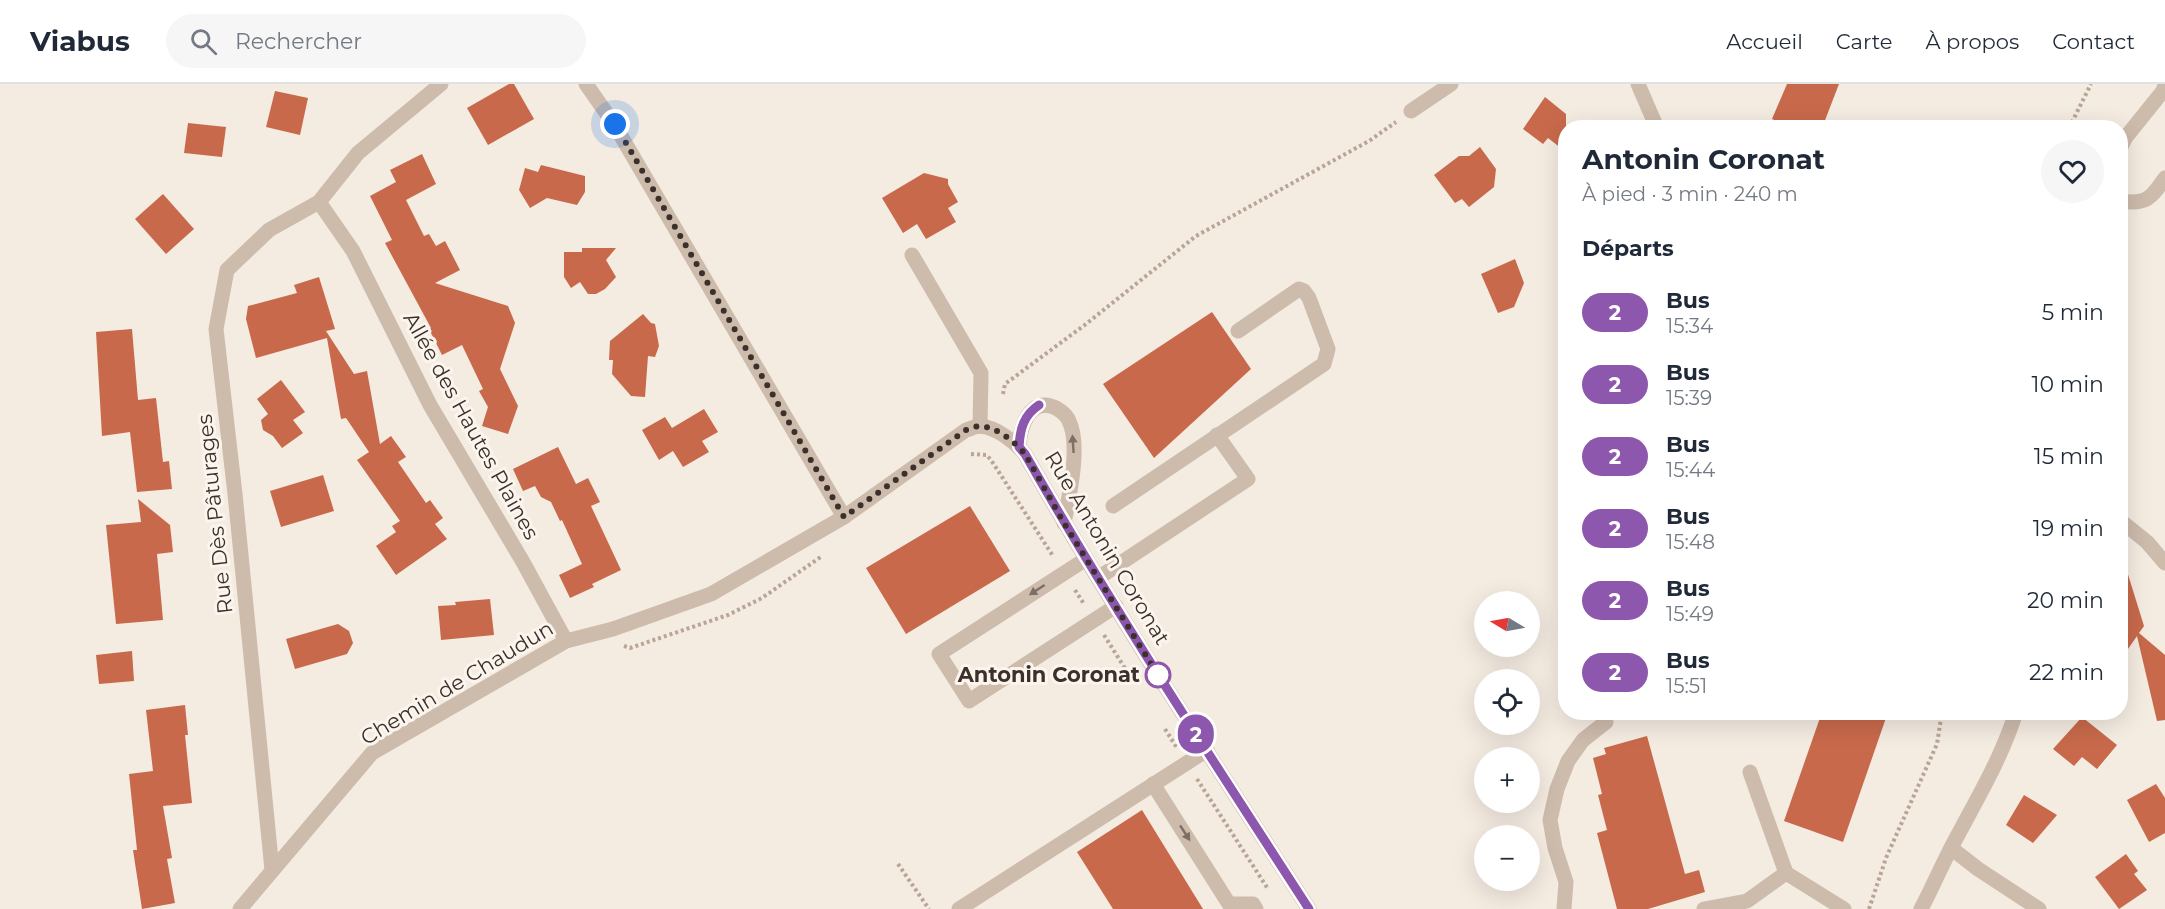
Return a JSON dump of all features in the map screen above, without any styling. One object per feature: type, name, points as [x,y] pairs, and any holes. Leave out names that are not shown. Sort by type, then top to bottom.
[{"type":"street","points":[[319,202],[358,153],[441,84]]},
{"type":"street","points":[[586,84],[615,124],[844,517]]},
{"type":"street","points":[[1411,111],[1451,84]]},
{"type":"street","points":[[1638,84],[1654,120]]},
{"type":"street","points":[[2128,135],[2163,91],[2165,85]]},
{"type":"street","points":[[2128,202],[2137,204],[2152,197],[2165,178]]},
{"type":"street","name":"Allée des Hautes Plaines","points":[[319,202],[352,251],[430,405],[523,562],[566,641]]},
{"type":"street","name":"Rue Dès Pâturages","points":[[272,870],[234,482],[216,329],[227,270],[269,230],[319,202]]},
{"type":"street","points":[[912,255],[981,373],[987,428]]},
{"type":"street","points":[[1113,506],[1324,364],[1327,356],[1328,349],[1310,298],[1299,289],[1238,331]]},
{"type":"street","points":[[1019,447],[1023,422],[1030,411],[1039,405],[1051,406],[1061,411],[1069,420],[1073,441],[1073,471],[1064,523]]},
{"type":"street","name":"Chemin de Chaudun","points":[[240,909],[372,753],[566,641],[613,629],[711,594],[844,517],[966,430],[987,428]]},
{"type":"street","name":"Rue Antonin Coronat","points":[[987,428],[1019,447],[1025,454],[1098,578],[1309,909]]},
{"type":"street","points":[[1098,578],[1248,479],[1217,435]]},
{"type":"street","points":[[2128,527],[2147,542],[2165,562]]},
{"type":"street","points":[[1086,558],[939,654],[969,701],[1116,606]]},
{"type":"street","points":[[1921,909],[1950,848],[1983,790],[2008,738],[2014,720]]},
{"type":"street","points":[[1564,909],[1566,882],[1555,848],[1550,820],[1557,789],[1568,761],[1583,740],[1606,722]]},
{"type":"street","points":[[959,909],[1207,750]]},
{"type":"street","points":[[1750,772],[1786,873],[1844,909]]},
{"type":"street","points":[[1154,784],[1229,904],[1253,904],[1257,909]]},
{"type":"street","points":[[1950,848],[2039,909]]},
{"type":"street","points":[[1704,909],[1747,901],[1786,873]]},
{"type":"path","points":[[2073,120],[2091,84]]},
{"type":"path","points":[[1003,396],[1005,384],[1086,324],[1196,236],[1369,141],[1411,111]]},
{"type":"path","points":[[1869,909],[1886,858],[1937,744],[1941,720]]},
{"type":"path","points":[[898,864],[929,909]]},
{"type":"building","points":[[509,84],[514,84],[534,119],[488,145],[467,108]]},
{"type":"building","points":[[1787,84],[1839,84],[1825,120],[1772,119]]},
{"type":"building","points":[[275,91],[308,98],[300,135],[266,127]]},
{"type":"building","points":[[1545,97],[1566,114],[1566,120],[1558,120],[1558,146],[1548,138],[1543,144],[1523,129]]},
{"type":"building","points":[[188,123],[226,127],[222,157],[184,153]]},
{"type":"building","points":[[1480,147],[1496,169],[1494,187],[1469,207],[1462,199],[1455,203],[1434,175],[1459,156],[1469,156]]},
{"type":"building","points":[[422,154],[436,184],[406,200],[424,236],[429,234],[436,246],[445,241],[460,270],[435,283],[508,306],[515,323],[500,369],[518,406],[508,434],[482,426],[488,407],[479,391],[483,389],[462,345],[442,355],[429,329],[431,328],[385,243],[392,240],[370,196],[396,182],[390,170]]},
{"type":"building","points":[[541,165],[585,176],[585,192],[577,205],[547,198],[530,208],[519,190],[525,168],[538,172]]},
{"type":"building","points":[[924,173],[948,179],[948,184],[958,202],[948,208],[956,222],[926,239],[917,224],[903,233],[882,198]]},
{"type":"building","points":[[163,194],[194,229],[166,254],[135,219]]},
{"type":"building","points":[[582,248],[616,248],[606,260],[616,277],[605,289],[596,294],[588,294],[580,282],[571,288],[564,277],[564,252],[582,252]]},
{"type":"building","points":[[1515,259],[1524,283],[1514,307],[1498,313],[1481,274]]},
{"type":"building","points":[[319,277],[335,329],[326,331],[354,374],[367,371],[380,444],[391,436],[406,457],[398,462],[426,503],[430,500],[443,518],[435,524],[447,539],[396,575],[376,546],[396,532],[392,526],[400,521],[357,460],[369,452],[346,418],[341,419],[327,338],[256,358],[246,319],[248,306],[297,293],[294,285]]},
{"type":"building","points":[[1212,312],[1251,369],[1154,458],[1103,384]]},
{"type":"building","points":[[643,314],[655,324],[659,346],[655,357],[648,356],[645,397],[631,396],[612,374],[613,360],[609,360],[610,341]]},
{"type":"building","points":[[132,329],[138,400],[156,398],[163,462],[169,461],[172,489],[137,492],[130,432],[102,436],[96,332]]},
{"type":"building","points":[[281,380],[305,412],[293,420],[303,433],[282,448],[273,436],[263,430],[261,420],[268,414],[257,399]]},
{"type":"building","points":[[704,409],[718,432],[702,441],[709,452],[683,467],[673,451],[659,460],[642,430],[665,417],[672,428]]},
{"type":"building","points":[[558,447],[576,484],[588,478],[600,502],[591,506],[621,570],[592,584],[594,587],[570,598],[559,575],[582,564],[551,502],[541,497],[535,486],[523,491],[513,469]]},
{"type":"building","points":[[323,475],[334,511],[281,527],[270,491]]},
{"type":"building","points":[[138,499],[170,525],[173,552],[157,554],[163,620],[116,624],[106,525],[141,522]]},
{"type":"building","points":[[970,506],[1010,571],[906,634],[866,568]]},
{"type":"building","points":[[2128,574],[2144,626],[2139,633],[2165,655],[2165,720],[2157,721],[2137,636],[2128,649]]},
{"type":"building","points":[[490,599],[494,635],[441,640],[438,606]]},
{"type":"building","points":[[338,624],[349,631],[353,643],[347,654],[295,669],[286,639]]},
{"type":"building","points":[[132,651],[134,681],[99,684],[96,655]]},
{"type":"building","points":[[185,705],[188,735],[185,735],[192,803],[163,806],[172,858],[167,859],[175,903],[142,909],[133,850],[137,850],[129,774],[153,771],[146,710]]},
{"type":"building","points":[[1819,720],[1885,720],[1843,842],[1784,821]]},
{"type":"building","points":[[2079,720],[2086,720],[2117,745],[2097,769],[2082,757],[2074,766],[2053,749]]},
{"type":"building","points":[[1647,736],[1685,874],[1699,870],[1705,892],[1648,909],[1617,909],[1597,833],[1607,830],[1598,795],[1602,794],[1593,758],[1606,754],[1604,748]]},
{"type":"building","points":[[2156,784],[2165,798],[2165,833],[2149,842],[2127,800]]},
{"type":"building","points":[[2024,795],[2057,815],[2033,843],[2006,825]]},
{"type":"building","points":[[1142,810],[1203,909],[1113,909],[1077,852]]},
{"type":"building","points":[[2126,854],[2138,871],[2134,874],[2147,890],[2119,909],[2095,877]]},
{"type":"bus line","name":"2","points":[[1039,405],[1030,411],[1023,422],[1019,447],[1158,675],[1309,909]]},
{"type":"place","name":"Antonin Coronat","points":[[1158,675]]},
{"type":"route","points":[[615,124],[844,517],[966,430],[980,426],[994,430],[1019,447],[1025,454],[1064,523],[1158,675]]}]
